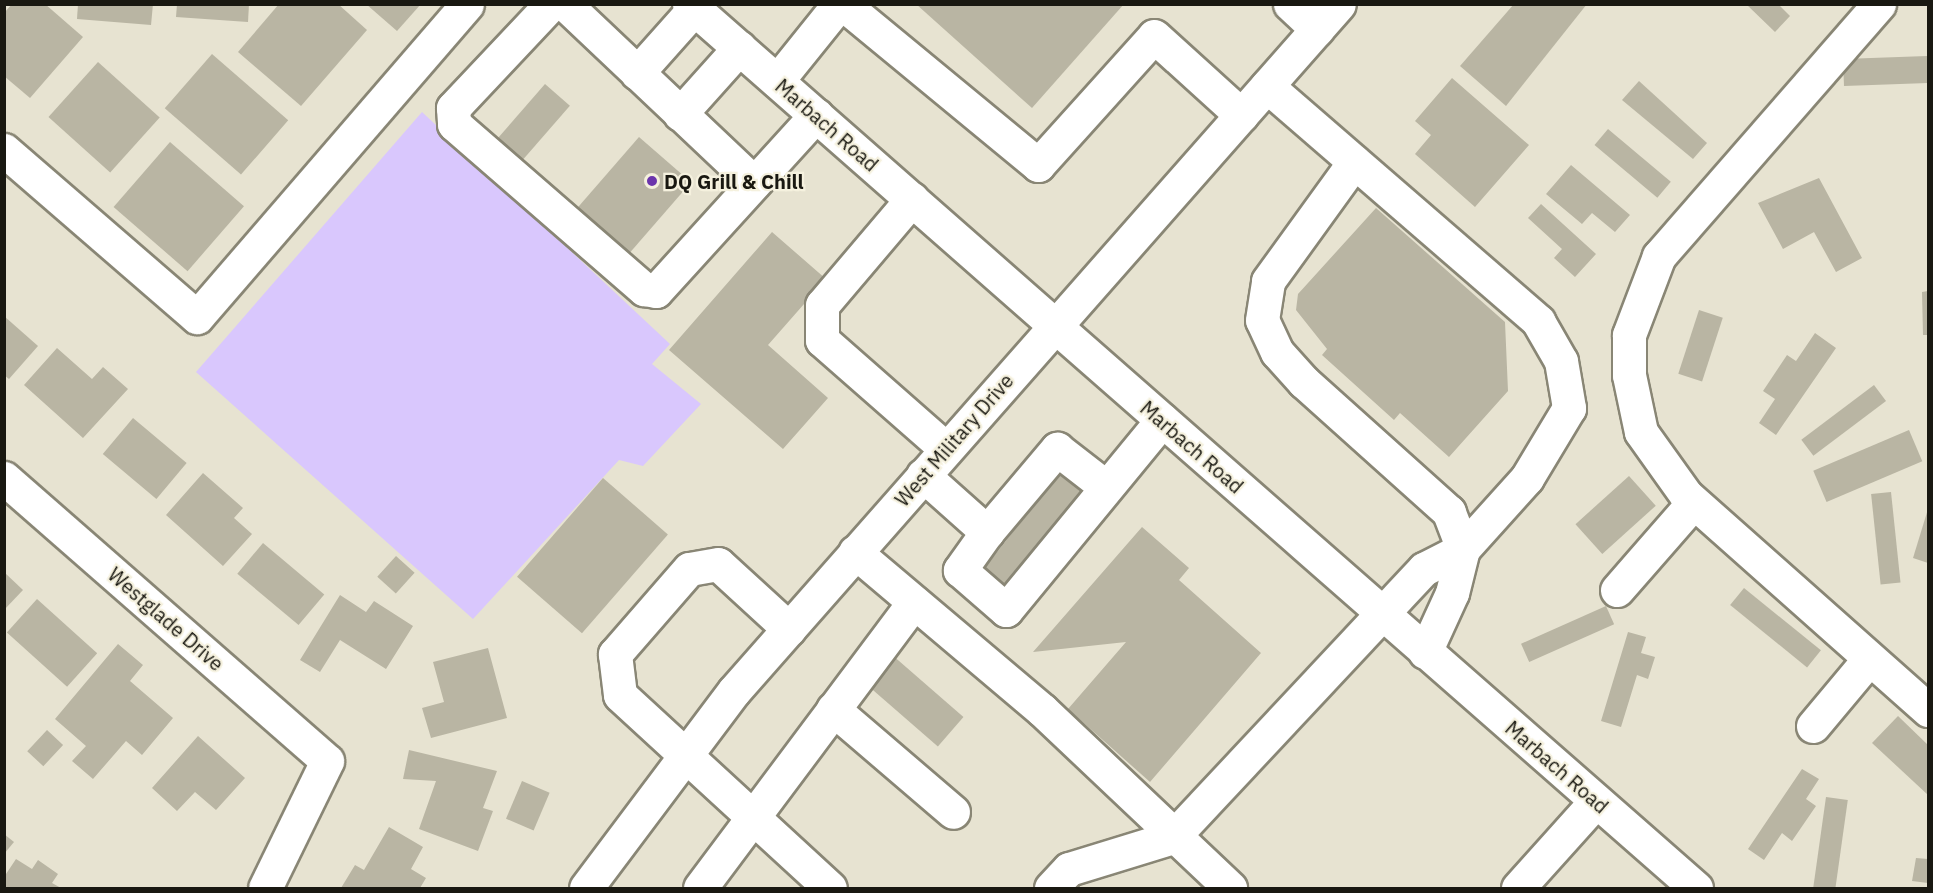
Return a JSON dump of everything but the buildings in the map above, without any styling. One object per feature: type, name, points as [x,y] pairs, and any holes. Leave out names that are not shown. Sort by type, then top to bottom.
[{"type":"main road","points":[[4,150],[197,317],[467,4]]},
{"type":"main road","points":[[551,4],[453,108],[454,124],[644,289],[656,291],[816,115]]},
{"type":"main road","points":[[565,4],[754,183]]},
{"type":"main road","points":[[777,81],[841,4],[1038,165],[1154,36],[1241,114]]},
{"type":"main road","points":[[1290,4],[1317,29]]},
{"type":"main road","name":"West Military Drive","points":[[586,888],[684,754],[789,628],[1339,4]]},
{"type":"main road","points":[[1879,4],[1674,234],[1642,290],[1629,335],[1633,402],[1641,432],[1661,465],[1694,503],[1869,660],[1929,710]]},
{"type":"main road","points":[[637,73],[691,7]]},
{"type":"main road","name":"Marbach Road","points":[[691,7],[1696,888]]},
{"type":"main road","points":[[680,114],[739,48]]},
{"type":"main road","points":[[1052,888],[1069,869],[1173,837],[1380,613],[1424,569],[1463,549],[1552,442],[1569,408],[1561,361],[1538,321],[1267,86]]},
{"type":"main road","points":[[1354,162],[1268,281],[1263,320],[1277,352],[1304,382],[1449,512],[1463,549],[1452,593],[1425,652]]},
{"type":"main road","points":[[912,200],[822,305],[822,340],[946,449]]},
{"type":"main road","points":[[1106,487],[1057,449],[987,532],[960,570],[1006,610],[1162,420]]},
{"type":"main road","points":[[923,475],[987,532]]},
{"type":"main road","name":"Westglade Drive","points":[[4,478],[327,761],[265,888]]},
{"type":"main road","points":[[1617,590],[1694,503]]},
{"type":"main road","points":[[855,552],[1042,710],[1173,837],[1230,888]]},
{"type":"main road","points":[[789,628],[718,564],[689,568],[615,654],[620,695],[830,888]]},
{"type":"main road","points":[[700,888],[914,602]]},
{"type":"main road","points":[[1813,726],[1869,660]]},
{"type":"main road","points":[[833,709],[952,812]]},
{"type":"main road","points":[[1518,888],[1596,801]]},
{"type":"shaded area","points":[[422,112],[670,344],[652,364],[701,404],[643,466],[619,460],[473,619],[196,372]]},
{"type":"place","name":"DQ Grill & Chill","points":[[652,181]]}]
